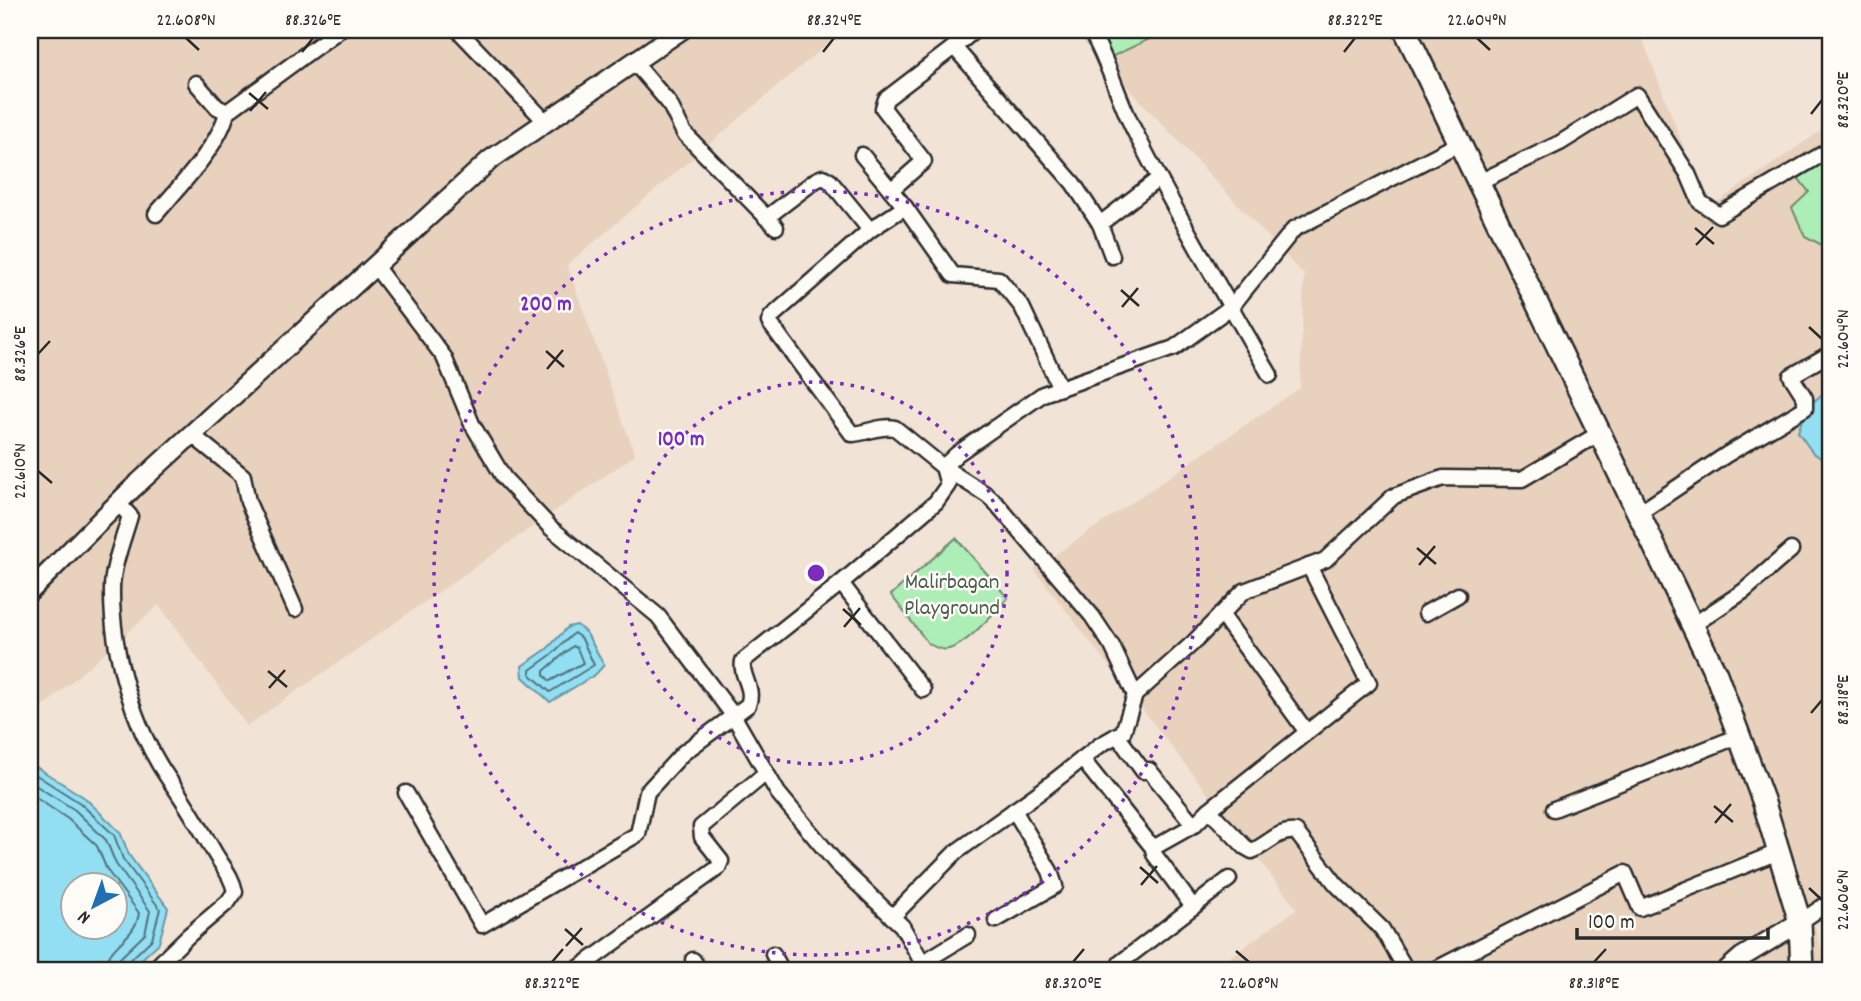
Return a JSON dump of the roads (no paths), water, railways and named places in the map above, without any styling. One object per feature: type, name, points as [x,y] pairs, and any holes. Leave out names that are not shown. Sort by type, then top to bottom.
[{"type":"main road","points":[[1405,30],[1716,674],[1763,800],[1800,922],[1802,971]]},
{"type":"street","points":[[156,214],[196,166],[224,122],[227,112],[339,30]]},
{"type":"street","points":[[458,30],[546,122]]},
{"type":"street","points":[[30,591],[191,434],[490,160],[681,30]]},
{"type":"street","points":[[891,190],[924,160],[883,108],[883,104],[975,30]]},
{"type":"street","points":[[1090,30],[1098,43],[1121,105],[1158,178],[1270,375]]},
{"type":"street","points":[[954,47],[1073,183],[1100,224],[1112,256]]},
{"type":"street","points":[[634,62],[669,103],[684,133],[771,223],[816,180],[823,177],[830,181],[870,230]]},
{"type":"street","points":[[196,83],[217,107],[227,112]]},
{"type":"street","points":[[1479,182],[1560,143],[1637,95],[1688,174],[1700,202],[1719,215],[1831,149]]},
{"type":"street","points":[[943,467],[957,454],[1043,394],[1174,348],[1231,307],[1294,229],[1460,143]]},
{"type":"street","points":[[862,155],[905,207],[953,275],[999,279],[1022,307],[1060,388]]},
{"type":"street","points":[[1100,224],[1158,178]]},
{"type":"street","points":[[905,207],[870,230],[771,317],[769,322],[852,434],[887,426],[895,428],[943,467],[996,503],[1075,594],[1112,646],[1136,695]]},
{"type":"street","points":[[375,266],[444,357],[472,424],[503,478],[551,528],[658,616],[733,715],[778,793],[836,863],[902,926],[925,967],[968,935]]},
{"type":"street","points":[[1639,513],[1726,455],[1805,408],[1805,398],[1791,376],[1831,353]]},
{"type":"street","points":[[892,917],[956,852],[1082,759],[1124,732],[1136,695],[1244,591],[1325,560],[1394,496],[1443,478],[1522,478],[1600,433]]},
{"type":"street","points":[[191,434],[243,476],[248,502],[295,609]]},
{"type":"street","points":[[406,793],[482,925],[638,834],[648,792],[683,753],[748,705],[748,682],[741,668],[743,661],[841,583],[936,502],[948,485],[943,467]]},
{"type":"street","points":[[118,503],[130,516],[112,586],[115,632],[128,695],[155,760],[189,808],[214,853],[232,878],[235,892],[228,902],[152,971]]},
{"type":"street","points":[[1693,625],[1744,591],[1791,550]]},
{"type":"street","points":[[1153,848],[1194,825],[1306,731],[1369,683],[1309,566]]},
{"type":"street","points":[[841,583],[923,690]]},
{"type":"street","points":[[1426,613],[1458,595]]},
{"type":"street","points":[[1221,614],[1306,731]]},
{"type":"street","points":[[1117,735],[1143,771],[1149,770],[1194,825]]},
{"type":"street","points":[[1555,809],[1739,736]]},
{"type":"street","points":[[1082,759],[1153,848],[1193,907]]},
{"type":"street","points":[[575,971],[718,869],[721,861],[702,836],[701,827],[766,772]]},
{"type":"street","points":[[996,920],[1055,886],[1050,871],[1014,810]]},
{"type":"street","points":[[1209,810],[1252,851],[1279,834],[1296,832],[1336,884],[1382,929],[1400,969]]},
{"type":"street","points":[[1432,971],[1625,873],[1640,908],[1779,852]]},
{"type":"street","points":[[1126,971],[1120,963],[1229,879]]},
{"type":"street","points":[[1726,971],[1742,957],[1831,901]]},
{"type":"street","points":[[774,954],[782,971]]},
{"type":"water","points":[[1831,387],[1831,452],[1823,459],[1813,453],[1798,432],[1807,407]]},
{"type":"water","points":[[577,625],[587,634],[604,665],[596,674],[550,702],[523,677],[522,666],[547,649],[568,627]]},
{"type":"water","points":[[30,763],[85,798],[120,832],[129,855],[168,908],[159,943],[129,971],[30,971]]},
{"type":"park label","name":"Malirbagan Playground","points":[[952,596]]}]
